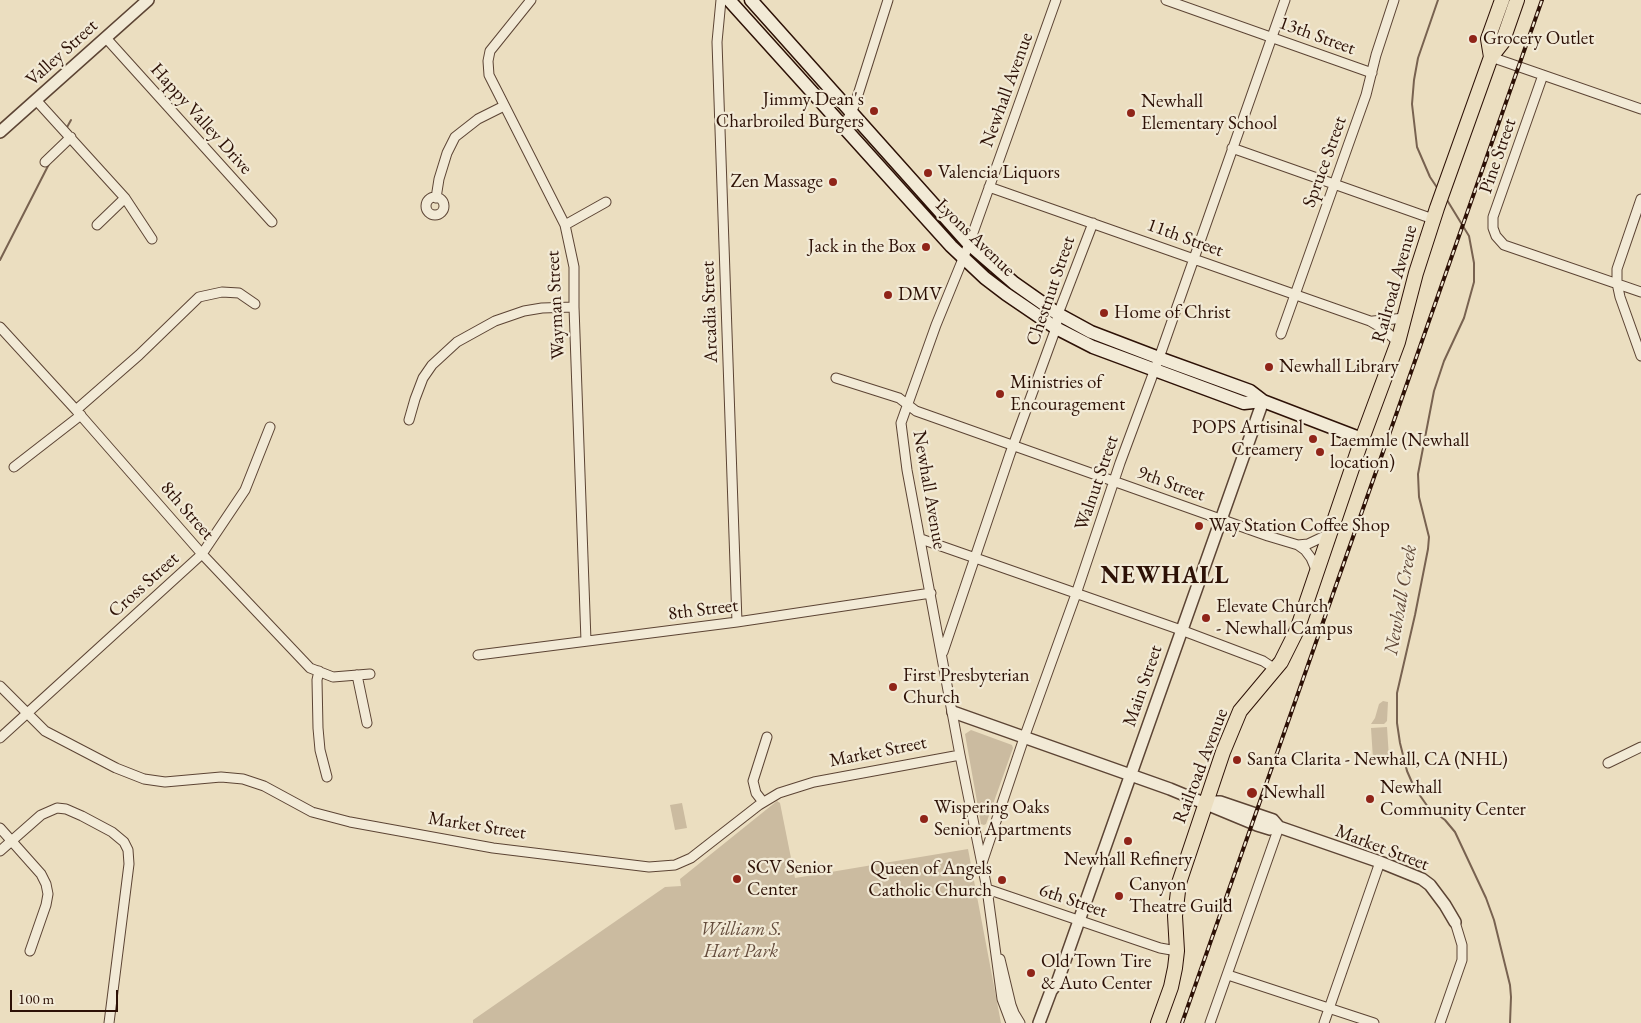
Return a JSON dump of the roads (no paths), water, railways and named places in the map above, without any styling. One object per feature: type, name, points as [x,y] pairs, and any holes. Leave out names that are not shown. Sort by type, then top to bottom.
[{"type":"main road","name":"Lyons Avenue","points":[[729,0],[962,257],[1006,294],[1056,328],[1093,347],[1250,391],[1263,401],[1362,438]]},
{"type":"main road","name":"Lyons Avenue","points":[[751,0],[969,244],[1014,283],[1058,314],[1157,364]]},
{"type":"main road","name":"Railroad Avenue","points":[[1491,57],[1488,39],[1502,0]]},
{"type":"main road","name":"Railroad Avenue","points":[[1158,1023],[1171,987],[1177,951],[1175,916],[1179,883],[1223,752],[1240,711],[1275,669],[1292,642],[1362,438],[1398,342],[1416,273],[1450,170],[1491,57],[1502,43],[1517,0]]},
{"type":"street","name":"Valley Street","points":[[0,132],[148,0]]},
{"type":"street","name":"Wayman Street","points":[[531,0],[490,51],[489,75],[565,225],[574,266],[586,641]]},
{"type":"street","name":"Arcadia Street","points":[[721,0],[717,42],[737,622]]},
{"type":"street","points":[[844,127],[852,112],[888,0]]},
{"type":"street","name":"Newhall Avenue","points":[[1011,1023],[1002,999],[997,972],[996,947],[987,889],[960,754],[901,428],[907,404],[962,257],[969,244],[1056,0]]},
{"type":"street","name":"13th Street","points":[[1169,0],[1372,73]]},
{"type":"street","name":"Walnut Street","points":[[982,863],[1024,738],[1285,0]]},
{"type":"street","name":"Spruce Street","points":[[1281,334],[1372,73],[1394,0]]},
{"type":"street","name":"Happy Valley Drive","points":[[106,38],[272,222]]},
{"type":"street","points":[[1491,57],[1641,108]]},
{"type":"street","name":"Pine Street","points":[[1543,75],[1493,217],[1493,228],[1496,236],[1504,245],[1617,283]]},
{"type":"street","points":[[36,100],[125,198],[152,239]]},
{"type":"street","points":[[436,198],[447,153],[456,137],[478,119],[504,106]]},
{"type":"street","points":[[45,162],[71,138]]},
{"type":"street","points":[[1232,148],[1334,184],[1435,213]]},
{"type":"street","name":"11th Street","points":[[989,187],[1370,321],[1382,328],[1398,342]]},
{"type":"street","points":[[96,225],[125,198]]},
{"type":"street","points":[[1641,200],[1617,270],[1620,298],[1641,356]]},
{"type":"street","points":[[565,225],[606,202]]},
{"type":"street","name":"Chestnut Street","points":[[942,653],[974,557],[1056,328],[1058,314],[1093,223]]},
{"type":"street","points":[[1617,283],[1641,292]]},
{"type":"street","points":[[14,467],[79,412],[199,297],[222,292],[239,293],[255,304]]},
{"type":"street","points":[[409,420],[416,394],[423,378],[432,365],[457,342],[495,321],[524,311],[542,308],[574,307]]},
{"type":"street","name":"11th Street","points":[[1370,321],[1382,322],[1405,318]]},
{"type":"street","name":"8th Street","points":[[0,327],[79,412],[202,554],[310,668],[334,677],[370,674]]},
{"type":"street","name":"9th Street","points":[[836,378],[894,396],[916,411],[1298,546]]},
{"type":"street","name":"Main Street","points":[[1048,1023],[1056,996],[1057,983],[1263,401]]},
{"type":"street","name":"Cross Street","points":[[0,738],[202,554],[245,490],[270,427]]},
{"type":"street","points":[[1298,546],[1308,544],[1329,534]]},
{"type":"street","points":[[921,539],[1181,630],[1263,661],[1275,669]]},
{"type":"street","points":[[1298,546],[1305,550],[1311,558],[1317,572]]},
{"type":"street","name":"8th Street","points":[[478,655],[737,622],[931,593]]},
{"type":"street","points":[[319,672],[317,680],[318,728],[320,750],[327,777]]},
{"type":"street","points":[[357,675],[367,723]]},
{"type":"street","name":"Market Street","points":[[0,686],[45,731],[61,741],[116,768],[155,782],[178,782],[221,777],[243,779],[264,786],[312,812],[350,822],[494,848],[650,867],[675,865],[691,858],[763,802],[779,793],[814,782],[960,754]]},
{"type":"street","name":"Market Street","points":[[953,712],[1206,802],[1220,802],[1273,820],[1279,828],[1380,862],[1430,885],[1455,922]]},
{"type":"street","points":[[763,802],[756,793],[754,780],[767,737]]},
{"type":"street","points":[[1608,763],[1641,747]]},
{"type":"street","points":[[0,851],[41,815],[57,808],[66,809],[82,816],[112,832],[124,842],[130,856],[109,1023]]},
{"type":"street","points":[[0,828],[41,874],[46,884],[48,894],[46,905],[30,951]]},
{"type":"street","points":[[1210,1023],[1279,828]]},
{"type":"street","points":[[1324,1023],[1380,862]]},
{"type":"street","name":"6th Street","points":[[987,889],[1160,948],[1177,951]]},
{"type":"street","points":[[1440,1023],[1462,960],[1462,945],[1455,922]]},
{"type":"street","name":"Newhall Avenue","points":[[996,947],[1011,1005],[1020,1023]]},
{"type":"street","points":[[1228,975],[1374,1023]]},
{"type":"street","name":"Main Street","points":[[1039,1023],[1051,991],[1057,983]]},
{"type":"waterway","name":"Newhall Creek","points":[[1438,0],[1418,58],[1412,104],[1417,147],[1430,177],[1438,189]]},
{"type":"waterway","points":[[66,129],[71,120]]},
{"type":"waterway","points":[[0,260],[49,164]]},
{"type":"waterway","name":"Newhall Creek","points":[[1447,200],[1469,236],[1474,263],[1474,282],[1464,318],[1444,361],[1434,391],[1418,474],[1419,497],[1429,537],[1428,549],[1397,693],[1397,723],[1407,771],[1414,787],[1428,807],[1445,820],[1455,832],[1486,898],[1494,920],[1510,985],[1510,1023]]},
{"type":"railway","points":[[1182,1023],[1542,0]]},
{"type":"place","name":"Grocery Outlet","points":[[1473,39]]},
{"type":"place","name":"Jimmy Dean's Charbroiled Burgers","points":[[874,111]]},
{"type":"place","name":"Newhall Elementary School","points":[[1131,113]]},
{"type":"place","name":"Valencia Liquors","points":[[928,173]]},
{"type":"place","name":"Zen Massage","points":[[833,182]]},
{"type":"place","name":"Jack in the Box","points":[[926,247]]},
{"type":"place","name":"DMV","points":[[888,295]]},
{"type":"place","name":"Home of Christ","points":[[1104,313]]},
{"type":"place","name":"Newhall Library","points":[[1269,367]]},
{"type":"place","name":"Ministries of Encouragement","points":[[1000,394]]},
{"type":"place","name":"POPS Artisinal Creamery","points":[[1313,439]]},
{"type":"place","name":"Laemmle (Newhall location)","points":[[1320,452]]},
{"type":"place","name":"Way Station Coffee Shop","points":[[1199,526]]},
{"type":"place","name":"Elevate Church - Newhall Campus","points":[[1206,618]]},
{"type":"place","name":"First Presbyterian Church","points":[[893,687]]},
{"type":"place","name":"Santa Clarita - Newhall, CA (NHL)","points":[[1237,760]]},
{"type":"place","name":"Newhall","points":[[1252,793]]},
{"type":"place","name":"Newhall Community Center","points":[[1370,799]]},
{"type":"place","name":"Wispering Oaks Senior Apartments","points":[[924,819]]},
{"type":"place","name":"Newhall Refinery","points":[[1128,841]]},
{"type":"place","name":"SCV Senior Center","points":[[737,879]]},
{"type":"place","name":"Queen of Angels Catholic Church","points":[[1002,880]]},
{"type":"place","name":"Canyon Theatre Guild","points":[[1119,896]]},
{"type":"place","name":"Old Town Tire & Auto Center","points":[[1031,973]]},
{"type":"district","name":"NEWHALL","points":[[1165,576]]},
{"type":"park label","name":"William S. Hart Park","points":[[741,941]]}]
